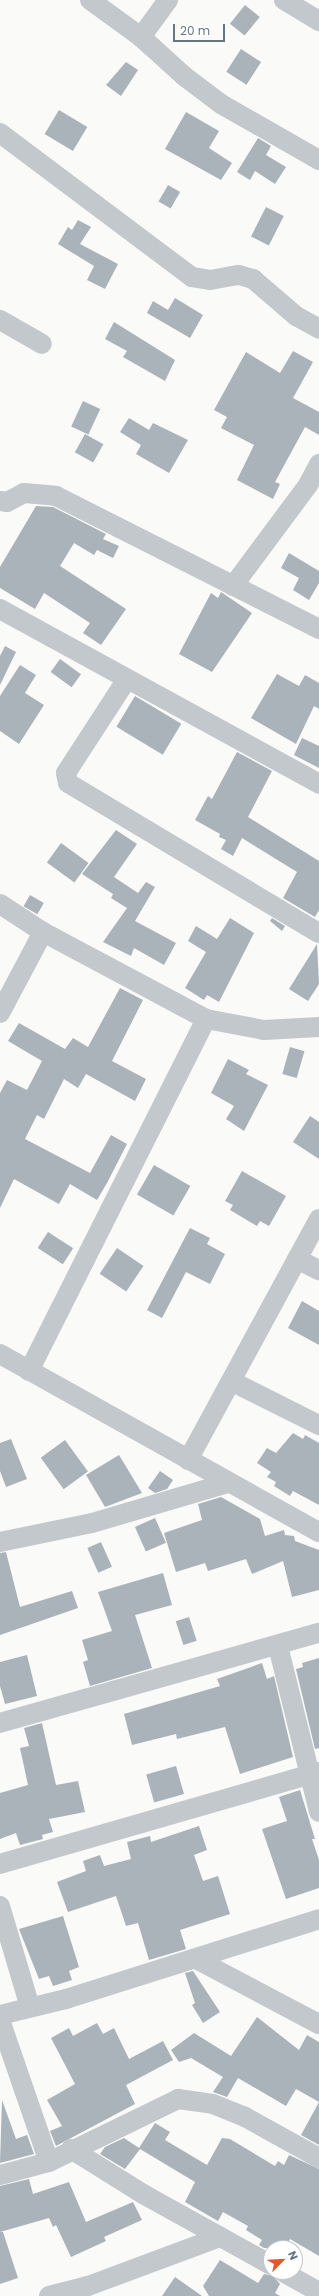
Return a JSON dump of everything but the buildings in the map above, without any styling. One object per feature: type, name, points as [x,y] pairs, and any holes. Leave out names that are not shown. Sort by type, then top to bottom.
[{"type":"street","points":[[90,0],[141,36],[184,76],[221,104],[319,160]]},
{"type":"street","points":[[141,36],[168,0]]},
{"type":"street","points":[[284,0],[319,21]]},
{"type":"street","points":[[0,133],[192,277],[210,280],[239,275],[253,279],[296,316],[319,329]]},
{"type":"street","points":[[0,320],[42,344]]},
{"type":"street","points":[[233,586],[308,485],[319,464]]},
{"type":"street","points":[[0,501],[7,502],[24,493],[56,496],[319,629]]},
{"type":"street","points":[[0,608],[319,784]]},
{"type":"street","points":[[127,679],[66,773],[68,783],[319,933]]},
{"type":"street","points":[[0,904],[43,932],[206,1019],[264,1030],[319,1027]]},
{"type":"street","points":[[0,1013],[43,932]]},
{"type":"street","points":[[29,1371],[206,1019]]},
{"type":"street","points":[[188,1460],[319,1219]]},
{"type":"street","points":[[297,1259],[319,1270]]},
{"type":"street","points":[[0,1354],[228,1483],[319,1532]]},
{"type":"street","points":[[231,1381],[319,1425]]},
{"type":"street","points":[[0,1542],[92,1523],[228,1483]]},
{"type":"street","points":[[0,1723],[278,1646],[319,1633]]},
{"type":"street","points":[[278,1646],[313,1774],[319,1812]]},
{"type":"street","points":[[0,1864],[313,1774]]},
{"type":"street","points":[[0,1906],[30,2007]]},
{"type":"street","points":[[0,2015],[196,1959],[319,1919]]},
{"type":"street","points":[[196,1959],[319,2024]]},
{"type":"street","points":[[0,2020],[49,2162]]},
{"type":"street","points":[[0,2175],[49,2162],[71,2149],[158,2107],[178,2100],[194,2099],[245,2117],[319,2158]]},
{"type":"street","points":[[71,2149],[263,2261]]},
{"type":"street","points":[[50,2296],[88,2286],[220,2237]]},
{"type":"street","points":[[297,2280],[319,2292]]},
{"type":"street","points":[[88,2286],[106,2296]]}]
